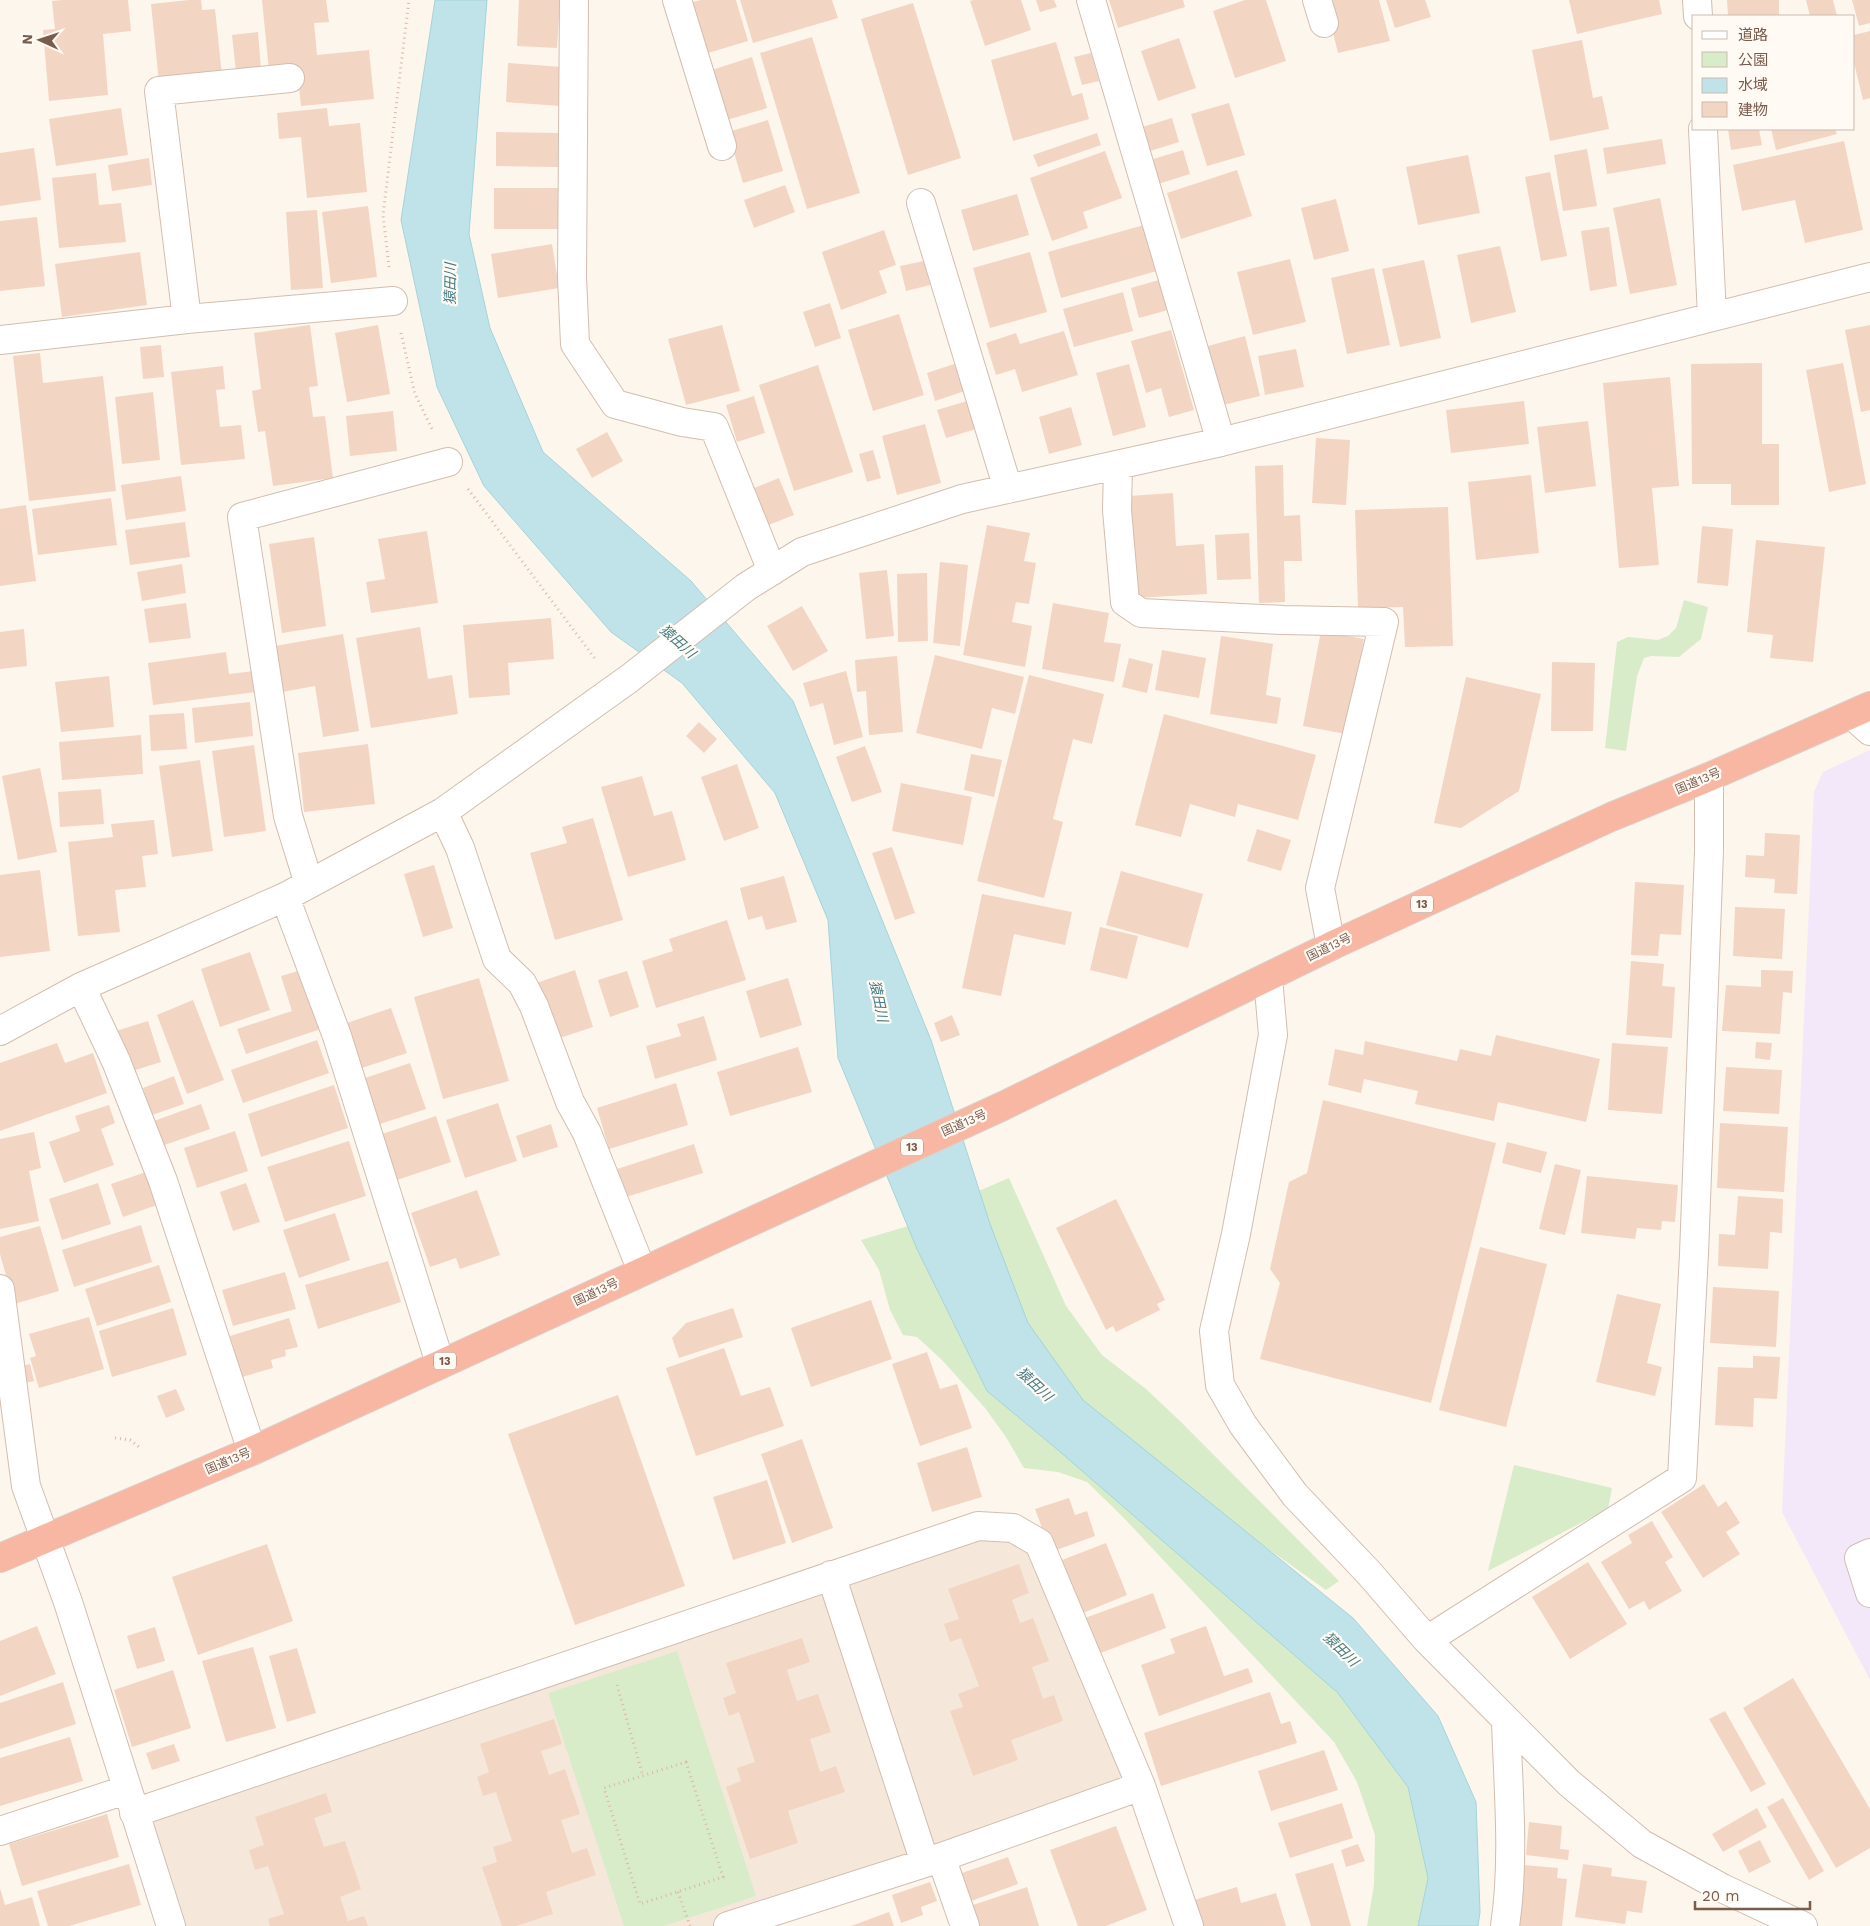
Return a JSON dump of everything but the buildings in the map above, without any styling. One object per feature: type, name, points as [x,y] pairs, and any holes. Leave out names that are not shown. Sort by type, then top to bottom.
[{"type":"highway","name":"国道13号","points":[[0,1558],[252,1451],[843,1179],[1268,978],[1331,946],[1611,817],[1864,717]]},
{"type":"street","points":[[574,0],[572,277],[575,344],[614,404],[682,422],[714,427],[772,571]]},
{"type":"street","points":[[677,0],[722,146]]},
{"type":"street","points":[[1092,0],[1221,442]]},
{"type":"street","points":[[1697,0],[1698,15]]},
{"type":"street","points":[[187,319],[158,91],[290,78]]},
{"type":"street","points":[[1703,130],[1712,316]]},
{"type":"street","points":[[921,203],[1008,489]]},
{"type":"street","points":[[0,1031],[81,988],[285,897],[443,812],[623,683],[746,587],[802,552],[962,499],[1221,442],[1870,276]]},
{"type":"street","points":[[0,340],[187,319],[393,301]]},
{"type":"street","points":[[309,884],[288,816],[242,517],[448,462]]},
{"type":"street","points":[[1118,466],[1117,510],[1125,602],[1141,613],[1180,613],[1283,620],[1384,622],[1320,888],[1331,946]]},
{"type":"street","points":[[1427,1640],[1682,1478],[1694,1254],[1709,851],[1709,777]]},
{"type":"street","points":[[443,812],[460,848],[497,959],[522,983],[534,1006],[570,1102],[587,1133],[642,1271]]},
{"type":"street","points":[[285,897],[337,1036],[440,1363]]},
{"type":"street","points":[[1268,978],[1274,1035],[1236,1234],[1214,1331],[1220,1385],[1243,1425],[1296,1495],[1369,1573],[1427,1640],[1569,1783],[1642,1844],[1722,1888],[1803,1926]]},
{"type":"street","points":[[81,988],[116,1061],[163,1181],[252,1451]]},
{"type":"street","points":[[0,1289],[26,1486],[71,1611],[170,1926]]},
{"type":"street","points":[[0,1831],[130,1801],[607,1652],[978,1526],[1013,1528],[1039,1543],[1141,1786],[1188,1926]]},
{"type":"street","points":[[1870,1553],[1859,1558],[1870,1593]]},
{"type":"street","points":[[831,1575],[933,1860],[965,1926]]},
{"type":"street","points":[[1505,1926],[1508,1906],[1509,1838],[1506,1720]]},
{"type":"street","points":[[732,1925],[933,1860],[1141,1786]]},
{"type":"path","points":[[409,0],[383,215],[393,301],[415,394],[448,462],[623,683]]},
{"type":"path","points":[[115,1438],[130,1440],[139,1447]]},
{"type":"path","points":[[607,1652],[643,1776]]},
{"type":"path","points":[[686,1762],[723,1877],[640,1904],[604,1788],[643,1776],[686,1762]]},
{"type":"path","points":[[678,1892],[690,1926]]},
{"type":"shaded area","points":[[1870,750],[1870,1680],[1782,1512],[1814,792],[1823,772]]},
{"type":"shaded area","points":[[978,1526],[1039,1543],[1141,1786],[728,1926],[171,1926],[134,1813]]},
{"type":"green space","points":[[1684,600],[1708,607],[1701,639],[1679,657],[1651,656],[1644,658],[1637,676],[1626,751],[1605,748],[1617,642],[1628,637],[1658,640],[1668,636],[1676,628]]},
{"type":"green space","points":[[1009,1178],[1066,1306],[1102,1355],[1146,1389],[1180,1421],[1339,1581],[1326,1590],[1229,1521],[1048,1376],[967,1196]]},
{"type":"green space","points":[[915,1224],[1319,1659],[1408,1787],[1428,1878],[1418,1926],[1367,1926],[1374,1885],[1375,1835],[1357,1782],[1334,1742],[1123,1517],[1087,1482],[1058,1472],[1024,1468],[1006,1437],[985,1408],[943,1361],[917,1337],[903,1335],[890,1310],[879,1270],[861,1240]]},
{"type":"green space","points":[[1514,1465],[1612,1488],[1608,1509],[1488,1571]]},
{"type":"green space","points":[[677,1651],[756,1896],[664,1926],[624,1926],[548,1693]]},
{"type":"water","name":"猿田川","points":[[435,0],[487,0],[469,234],[490,328],[543,452],[691,581],[793,701],[931,1040],[990,1224],[1028,1323],[1083,1400],[1353,1618],[1438,1716],[1476,1802],[1480,1912],[1478,1926],[1418,1926],[1428,1878],[1408,1787],[1338,1693],[1058,1450],[987,1391],[917,1249],[838,1058],[828,920],[775,793],[682,683],[611,632],[484,486],[437,387],[401,220]]}]
